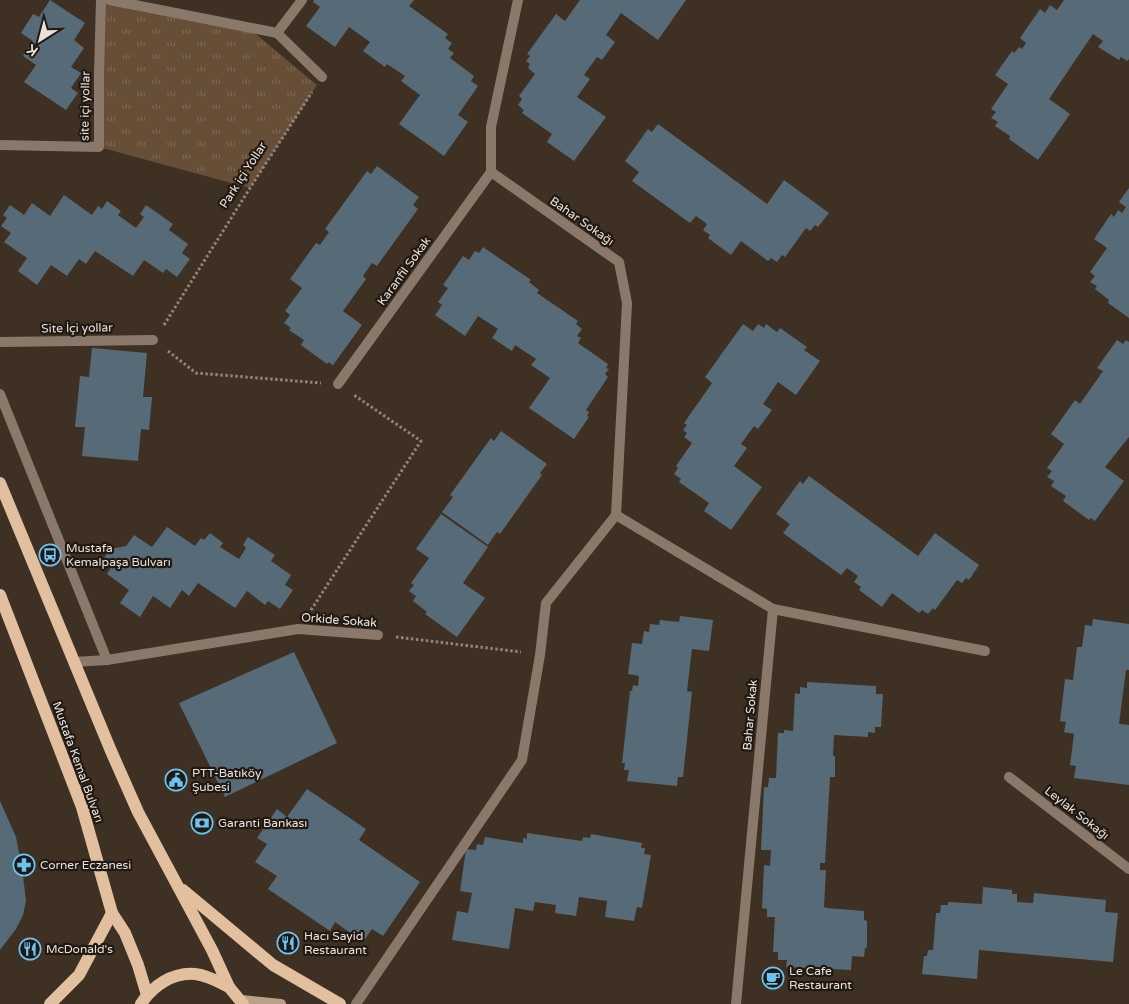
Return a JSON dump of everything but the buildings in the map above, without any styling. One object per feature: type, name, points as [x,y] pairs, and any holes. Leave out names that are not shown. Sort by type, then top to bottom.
[{"type":"main road","points":[[0,484],[138,812],[179,887],[229,987],[242,1002],[281,1004]]},
{"type":"main road","name":"Mustafa Kemal Bulvarı","points":[[0,595],[82,807],[112,913],[125,933],[138,965],[144,1000]]},
{"type":"main road","points":[[179,887],[273,965],[340,1004]]},
{"type":"main road","points":[[50,1004],[79,975],[112,913]]},
{"type":"main road","points":[[144,1000],[161,983],[177,976],[195,974],[210,978],[229,987]]},
{"type":"street","name":"site içi yollar","points":[[0,145],[99,146],[101,0]]},
{"type":"street","points":[[110,0],[278,33],[322,76]]},
{"type":"street","points":[[278,33],[302,0]]},
{"type":"street","points":[[491,172],[491,127],[518,0]]},
{"type":"street","name":"Karanfil Sokak","points":[[338,384],[491,172]]},
{"type":"street","name":"Bahar Sokağı","points":[[491,172],[619,262],[627,303],[616,515]]},
{"type":"street","name":"Site İçi yollar","points":[[0,342],[153,340]]},
{"type":"street","points":[[0,394],[107,660]]},
{"type":"street","points":[[356,1004],[522,760],[540,654],[546,603],[616,515],[773,609],[986,651]]},
{"type":"street","name":"Bahar Sokak","points":[[736,1004],[773,609]]},
{"type":"street","name":"Orkide Sokak","points":[[74,662],[107,660],[298,628],[378,635]]},
{"type":"street","name":"Leylak Sokağı","points":[[1009,776],[1129,869]]},
{"type":"path","name":"Park içi Yollar","points":[[153,340],[322,76]]},
{"type":"path","points":[[153,340],[196,373],[338,384],[421,441],[298,628]]},
{"type":"path","name":"Orkide Sokak","points":[[378,635],[540,654]]},
{"type":"green space","points":[[101,0],[251,30],[317,85],[250,188],[99,147]]},
{"type":"place","name":"Mustafa Kemalpaşa Bulvarı","points":[[50,555]]},
{"type":"place","name":"PTT-Batıköy Şubesi","points":[[176,780]]},
{"type":"place","name":"Garanti Bankası","points":[[202,823]]},
{"type":"place","name":"Corner Eczanesi","points":[[24,865]]},
{"type":"place","name":"Hacı Sayid Restaurant","points":[[288,943]]},
{"type":"place","name":"McDonald's","points":[[30,949]]},
{"type":"place","name":"Le Cafe Restaurant","points":[[773,978]]}]
